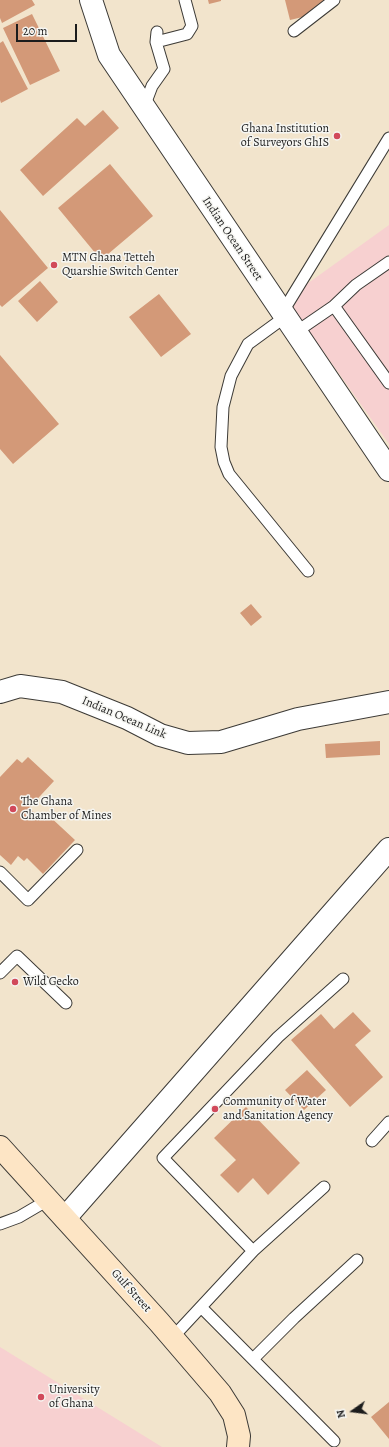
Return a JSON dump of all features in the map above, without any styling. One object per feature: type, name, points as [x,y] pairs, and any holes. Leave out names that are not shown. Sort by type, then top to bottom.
[{"type":"street","name":"Indian Ocean Street","points":[[91,0],[109,55],[389,470]]},
{"type":"street","name":"Indian Ocean Link","points":[[0,692],[20,686],[62,692],[127,718],[160,735],[188,743],[220,742],[298,719],[389,702]]},
{"type":"street","points":[[65,1218],[389,850]]},
{"type":"street","name":"Gulf Street","points":[[0,1147],[172,1337],[220,1393],[234,1415],[239,1436],[238,1447]]},
{"type":"lane","points":[[144,108],[152,86],[164,69],[156,37],[187,34],[192,26],[185,0]]},
{"type":"lane","points":[[294,31],[334,0]]},
{"type":"lane","points":[[288,321],[389,138]]},
{"type":"lane","points":[[308,571],[229,474],[224,462],[221,447],[224,407],[231,376],[248,344],[288,321],[334,306],[356,285],[389,262]]},
{"type":"lane","points":[[334,306],[389,384]]},
{"type":"lane","points":[[0,872],[28,900],[77,850]]},
{"type":"lane","points":[[0,973],[17,956],[66,1003]]},
{"type":"lane","points":[[253,1251],[163,1158],[278,1037],[343,979]]},
{"type":"lane","points":[[372,1141],[389,1122]]},
{"type":"lane","points":[[172,1337],[253,1251],[324,1187]]},
{"type":"lane","points":[[0,1224],[19,1217],[48,1200]]},
{"type":"lane","points":[[253,1359],[294,1318],[357,1260]]},
{"type":"lane","points":[[201,1307],[334,1441]]},
{"type":"shaded area","points":[[389,225],[389,444],[286,299]]},
{"type":"shaded area","name":"University of Ghana","points":[[0,1347],[162,1447],[0,1447]]},
{"type":"building","points":[[0,0],[32,0],[35,5],[2,23],[0,18]]},
{"type":"building","points":[[208,0],[221,0],[221,1],[209,4]]},
{"type":"building","points":[[285,0],[325,0],[328,11],[290,20]]},
{"type":"building","points":[[32,14],[60,71],[30,85],[3,28]]},
{"type":"building","points":[[3,41],[28,89],[1,103],[0,43]]},
{"type":"building","points":[[103,110],[119,128],[43,196],[20,170],[77,118],[85,126]]},
{"type":"building","points":[[110,164],[153,216],[101,260],[58,208]]},
{"type":"building","points":[[0,210],[48,268],[2,307],[0,305]]},
{"type":"building","points":[[40,281],[58,302],[37,322],[18,301]]},
{"type":"building","points":[[159,294],[191,334],[161,357],[129,317]]},
{"type":"building","points":[[0,355],[59,424],[13,464],[0,449]]},
{"type":"building","points":[[251,604],[262,617],[251,626],[240,613]]},
{"type":"building","points":[[380,741],[380,755],[326,758],[325,744]]},
{"type":"building","points":[[28,757],[54,781],[29,808],[42,819],[47,814],[75,840],[43,874],[27,858],[24,861],[18,856],[11,865],[0,855],[0,777],[17,759],[22,763]]},
{"type":"building","points":[[353,1012],[371,1031],[355,1045],[383,1077],[350,1107],[291,1040],[321,1014],[334,1029]]},
{"type":"building","points":[[307,1070],[326,1090],[304,1110],[285,1090]]},
{"type":"building","points":[[246,1107],[300,1163],[268,1195],[253,1178],[238,1193],[220,1175],[236,1160],[214,1138]]},
{"type":"building","points":[[389,1402],[389,1439],[371,1417]]},
{"type":"place","name":"Ghana Institution of Surveyors GhIS","points":[[337,136]]},
{"type":"place","name":"MTN Ghana Tetteh Quarshie Switch Center","points":[[54,265]]},
{"type":"place","name":"The Ghana Chamber of Mines","points":[[13,809]]},
{"type":"place","name":"Wild Gecko","points":[[15,982]]},
{"type":"place","name":"Community of Water and Sanitation Agency","points":[[215,1109]]},
{"type":"place","name":"University of Ghana","points":[[41,1397]]}]
